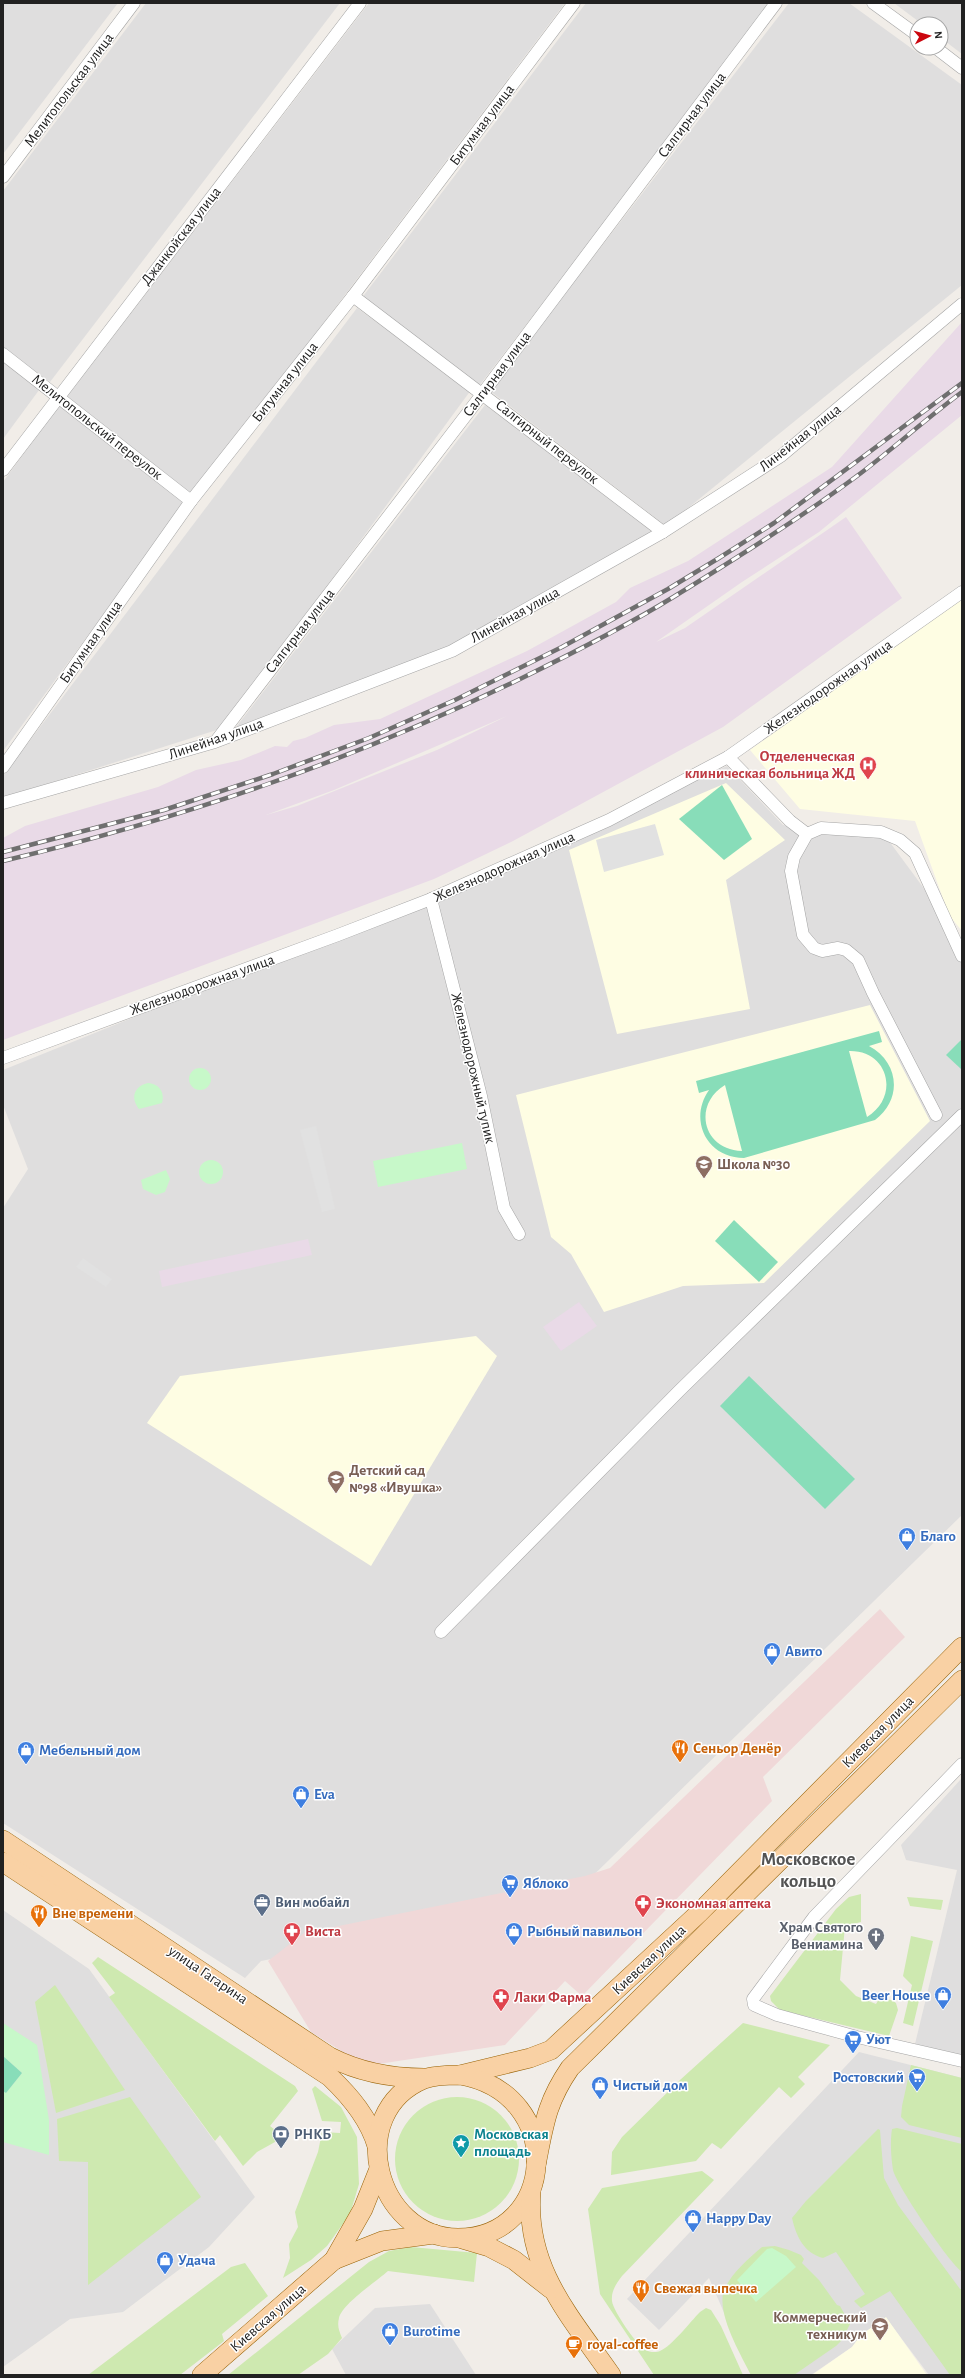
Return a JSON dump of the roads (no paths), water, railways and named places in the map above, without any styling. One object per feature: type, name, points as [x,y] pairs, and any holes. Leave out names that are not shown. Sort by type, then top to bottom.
[{"type":"main road","name":"Киевская улица","points":[[460,2075],[530,2058],[551,2050],[699,1913],[962,1647]]},
{"type":"main road","name":"Киевская улица","points":[[536,2165],[548,2109],[556,2089],[570,2068],[962,1680]]},
{"type":"main road","name":"улица Гагарина","points":[[3,1840],[330,2057],[351,2067],[376,2073],[400,2078],[426,2078]]},
{"type":"main road","name":"улица Гагарина","points":[[3,1862],[330,2077],[343,2090],[361,2113],[373,2133],[378,2160]]},
{"type":"main road","points":[[550,2289],[532,2236],[529,2215],[531,2188],[536,2165],[536,2151],[531,2129],[514,2101],[499,2088],[486,2081],[460,2075],[426,2078],[399,2094],[382,2117],[378,2133],[378,2160],[389,2195],[400,2212],[416,2226],[434,2234],[460,2238],[489,2247],[514,2260],[550,2289],[611,2375]]},
{"type":"main road","name":"Киевская улица","points":[[202,2375],[334,2260],[363,2209],[378,2160]]},
{"type":"main road","points":[[460,2238],[483,2235],[503,2224],[520,2208],[531,2188]]},
{"type":"main road","name":"Киевская улица","points":[[334,2260],[382,2241],[434,2234]]},
{"type":"street","name":"Мелитопольская улица","points":[[3,177],[134,3]]},
{"type":"street","name":"Джанкойская улица","points":[[3,470],[360,3]]},
{"type":"street","name":"Битумная улица","points":[[3,767],[191,501],[353,296],[574,3]]},
{"type":"street","name":"Салгирная улица","points":[[215,742],[483,393],[776,3]]},
{"type":"street","points":[[874,3],[909,29]]},
{"type":"street","points":[[946,56],[962,68]]},
{"type":"street","name":"Салгирный переулок","points":[[353,296],[483,393],[663,532]]},
{"type":"street","name":"Линейная улица","points":[[3,803],[215,742],[452,651],[663,532],[781,456],[962,304]]},
{"type":"street","name":"Мелитопольский переулок","points":[[3,354],[59,395],[191,501]]},
{"type":"street","name":"Железнодорожная улица","points":[[3,1058],[338,935],[431,899],[609,820],[728,757],[962,592]]},
{"type":"street","points":[[728,757],[790,821],[807,834]]},
{"type":"street","points":[[936,1114],[873,993],[858,960],[846,950],[838,948],[822,951],[814,948],[803,936],[791,871],[794,857],[807,834],[821,828],[881,832],[900,840],[915,853],[962,956]]},
{"type":"street","name":"Железнодорожный тупик","points":[[431,899],[481,1096],[504,1208],[519,1234]]},
{"type":"street","points":[[441,1632],[679,1391],[962,1115]]},
{"type":"street","points":[[962,1764],[814,1917],[753,1999],[754,2005],[776,2014],[857,2037],[962,2061]]},
{"type":"railway","points":[[3,852],[164,810],[273,774],[369,738],[455,700],[562,647],[668,589],[719,558],[774,523],[962,383]]},
{"type":"railway","points":[[3,861],[136,826],[266,785],[329,762],[393,736],[518,680],[637,619],[770,536],[861,473],[962,392]]},
{"type":"place","name":"Отделенческая клиническая больница ЖД","points":[[868,780]]},
{"type":"place","name":"Школа №30","points":[[704,1179]]},
{"type":"place","name":"Детский сад №98 «Ивушка»","points":[[336,1494]]},
{"type":"place","name":"Благо","points":[[907,1551]]},
{"type":"place","name":"Авито","points":[[772,1666]]},
{"type":"place","name":"Сеньор Денёр","points":[[680,1763]]},
{"type":"place","name":"Мебельный дом","points":[[26,1765]]},
{"type":"place","name":"Eva","points":[[301,1809]]},
{"type":"place","name":"Яблоко","points":[[510,1898]]},
{"type":"place","name":"Вин мобайл","points":[[262,1917]]},
{"type":"place","name":"Экономная аптека","points":[[643,1918]]},
{"type":"place","name":"Вне времени","points":[[39,1928]]},
{"type":"place","name":"Виста","points":[[292,1946]]},
{"type":"place","name":"Рыбный павильон","points":[[514,1946]]},
{"type":"place","name":"Храм Святого Вениамина","points":[[876,1951]]},
{"type":"place","name":"Beer House","points":[[943,2010]]},
{"type":"place","name":"Лаки Фарма","points":[[501,2012]]},
{"type":"place","name":"Уют","points":[[853,2054]]},
{"type":"place","name":"Ростовский","points":[[917,2092]]},
{"type":"place","name":"Чистый дом","points":[[600,2100]]},
{"type":"place","name":"РНКБ","points":[[281,2149]]},
{"type":"place","name":"Московская площадь","points":[[461,2158]]},
{"type":"place","name":"Happy Day","points":[[693,2233]]},
{"type":"place","name":"Удача","points":[[165,2275]]},
{"type":"place","name":"Свежая выпечка","points":[[641,2303]]},
{"type":"place","name":"Коммерческий техникум","points":[[880,2341]]},
{"type":"place","name":"Burotime","points":[[390,2346]]},
{"type":"place","name":"royal-coffee","points":[[574,2359]]},
{"type":"district","name":"Московское кольцо","points":[[808,1870]]}]
